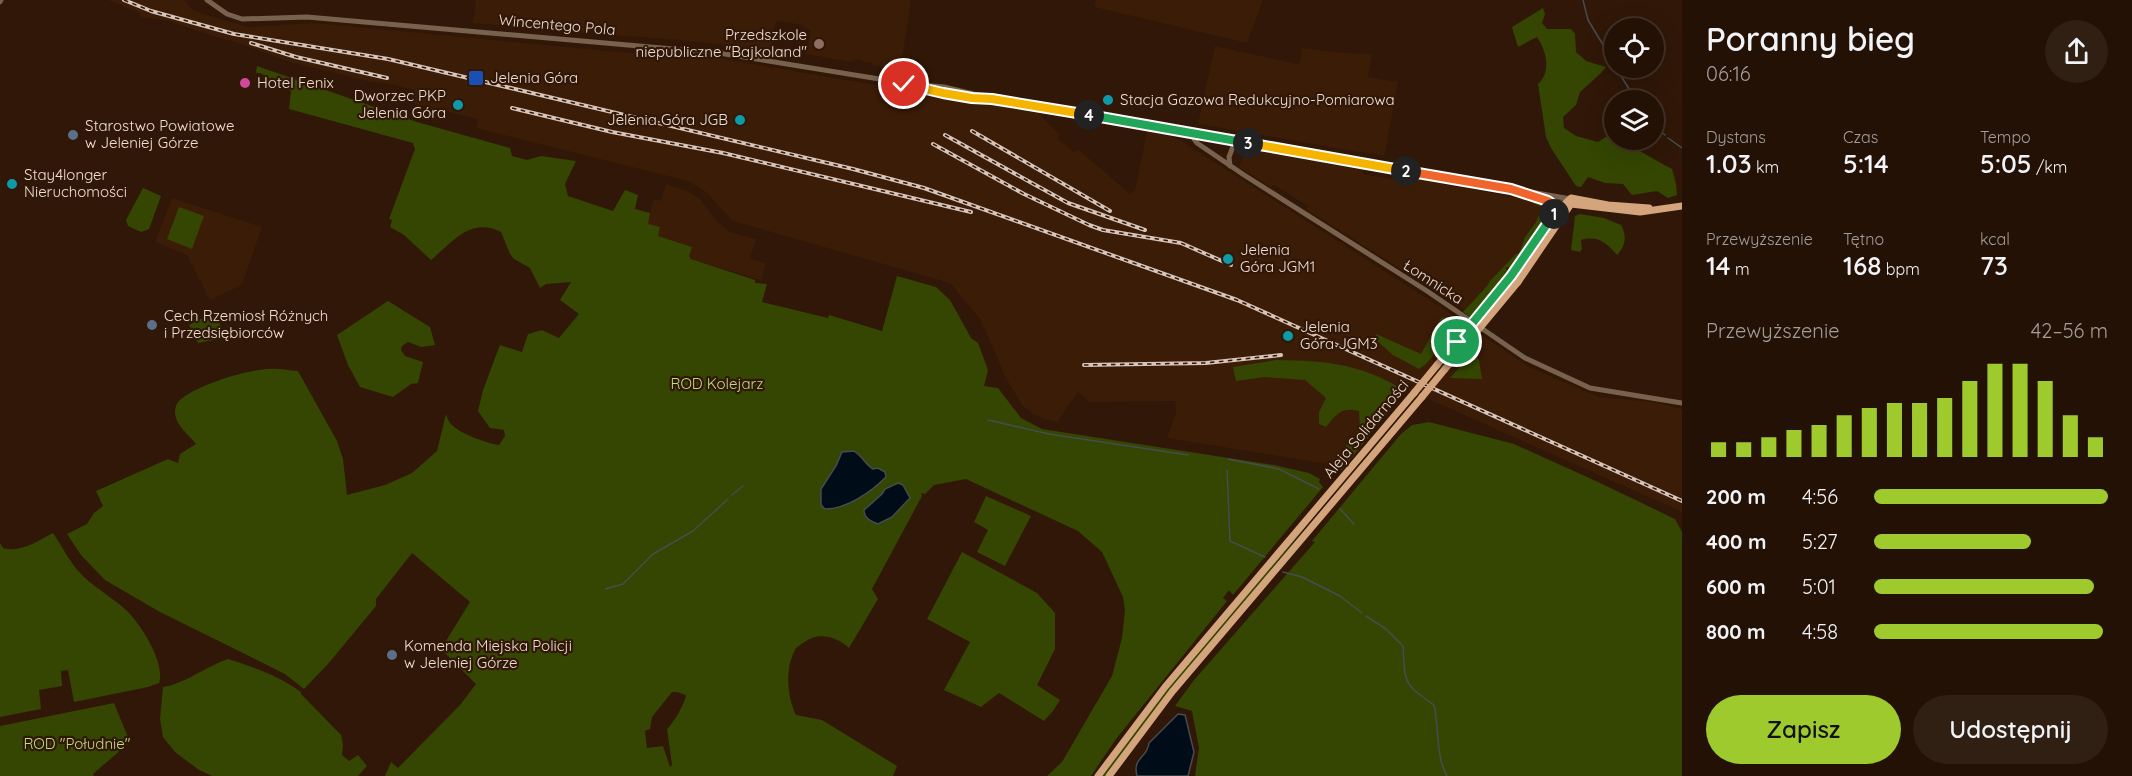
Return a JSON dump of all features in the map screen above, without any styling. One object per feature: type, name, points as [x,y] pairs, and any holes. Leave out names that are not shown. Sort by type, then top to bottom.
[{"type":"main road","name":"Wincentego Pola","points":[[1569,202],[1640,212],[1682,206]]},
{"type":"main road","name":"Aleja Solidarności","points":[[1098,776],[1165,687],[1457,342],[1511,276],[1555,213],[1569,202]]},
{"type":"main road","name":"Aleja Solidarności","points":[[1109,776],[1139,733],[1183,678],[1518,282],[1569,202]]},
{"type":"street","name":"Wincentego Pola","points":[[208,0],[227,14],[242,19],[308,17],[719,53],[908,84],[973,92],[990,98],[1511,189],[1534,191],[1569,202]]},
{"type":"street","name":"Łomnicka","points":[[1195,134],[1194,139],[1197,143],[1230,166],[1427,291],[1525,358],[1590,388],[1682,403]]},
{"type":"street","points":[[1230,166],[1229,157],[1235,141]]},
{"type":"street","name":"Wincentego Pola","points":[[1511,189],[1548,201],[1569,202]]},
{"type":"street","points":[[1548,201],[1552,204],[1555,213]]},
{"type":"shaded area","points":[[108,0],[184,0],[192,9],[200,13],[248,27],[315,23],[619,52],[725,59],[1038,113],[1060,135],[1058,139],[1075,153],[1078,149],[1130,194],[1135,189],[1147,132],[1170,136],[1180,140],[1445,310],[1529,367],[1599,397],[1653,402],[1682,409],[1682,512],[1406,389],[1341,466],[1167,438],[1176,413],[1175,401],[1089,402],[1078,392],[1057,422],[1046,419],[1033,414],[1022,405],[1004,375],[979,318],[950,283],[733,221],[706,192],[688,181],[476,128],[478,119],[415,104],[411,98],[415,90],[371,82],[290,62],[168,21],[141,17],[140,13]]},
{"type":"shaded area","points":[[476,0],[911,0],[903,53],[894,69],[873,65],[871,61],[866,63],[859,59],[851,62],[806,54],[811,30],[804,28],[804,25],[776,21],[771,48],[763,47],[762,49],[598,34],[588,31],[576,32],[573,26],[569,26],[569,31],[473,23]]},
{"type":"shaded area","points":[[1096,0],[1263,0],[1247,43],[1094,7]]},
{"type":"shaded area","points":[[1215,46],[1297,64],[1300,63],[1302,48],[1372,54],[1368,77],[1398,82],[1385,154],[1383,156],[1198,124]]},
{"type":"shaded area","points":[[1246,149],[1363,170],[1363,174],[1410,182],[1411,178],[1534,201],[1533,203],[1542,207],[1519,253],[1465,310],[1306,209],[1308,206],[1239,167]]},
{"type":"shaded area","points":[[666,184],[699,198],[717,221],[730,232],[756,239],[750,259],[766,263],[761,280],[691,259],[689,256],[691,247],[658,236],[647,224],[654,199],[661,201]]},
{"type":"shaded area","points":[[172,198],[262,227],[242,285],[210,300],[187,255],[155,242]]},
{"type":"shaded area","points":[[854,451],[873,469],[878,468],[885,472],[886,477],[858,499],[842,506],[825,509],[821,505],[821,489],[842,452]]},
{"type":"shaded area","points":[[898,483],[903,485],[910,498],[892,517],[878,524],[872,522],[865,515],[864,510],[885,489]]},
{"type":"shaded area","points":[[1178,714],[1185,715],[1194,752],[1188,776],[1137,776],[1138,761],[1146,752],[1149,743]]},
{"type":"green space","points":[[1543,8],[1545,14],[1542,23],[1547,29],[1571,29],[1575,34],[1576,52],[1586,61],[1604,66],[1604,69],[1580,92],[1576,105],[1563,117],[1564,128],[1576,136],[1598,142],[1604,138],[1604,150],[1637,150],[1672,169],[1677,195],[1668,198],[1657,191],[1632,195],[1623,184],[1605,183],[1588,177],[1581,187],[1576,186],[1546,137],[1538,84],[1546,67],[1543,48],[1537,37],[1518,47],[1512,27]]},
{"type":"green space","name":"ROD Kolejarz","points":[[257,66],[417,122],[510,148],[512,156],[527,160],[541,156],[576,161],[565,184],[568,196],[613,211],[625,190],[638,195],[635,209],[650,213],[648,224],[660,227],[658,236],[692,247],[689,256],[691,259],[755,280],[755,283],[767,284],[762,302],[828,318],[829,315],[882,331],[897,276],[936,287],[950,300],[971,338],[978,343],[988,370],[984,386],[998,388],[1021,418],[1042,429],[1274,465],[1309,473],[1320,479],[1319,482],[1323,487],[1233,595],[1229,590],[1223,598],[1227,601],[1116,739],[1091,776],[1047,776],[1062,762],[1112,676],[1122,638],[1125,610],[1123,597],[1102,552],[1078,531],[966,479],[934,485],[925,494],[921,493],[922,496],[872,589],[878,599],[849,648],[828,637],[812,638],[798,646],[790,665],[789,691],[796,715],[822,720],[897,766],[893,776],[385,776],[391,762],[398,768],[460,705],[476,684],[441,649],[470,602],[412,553],[376,599],[376,606],[304,689],[285,674],[160,612],[105,580],[81,555],[67,534],[87,524],[94,513],[103,506],[96,491],[168,459],[178,463],[180,454],[196,444],[177,422],[175,409],[179,401],[209,384],[249,372],[273,369],[298,371],[337,441],[343,459],[347,495],[385,485],[412,473],[437,451],[446,414],[450,423],[459,430],[480,440],[499,445],[505,436],[504,430],[490,428],[478,411],[483,390],[500,345],[522,352],[528,334],[542,330],[559,338],[579,314],[560,300],[571,282],[546,284],[540,288],[530,268],[514,259],[510,254],[501,232],[480,227],[471,229],[455,239],[431,260],[404,235],[390,227],[392,220],[389,219],[415,149],[413,143],[289,109],[291,91],[260,73],[256,73]],"holes":[[[672,692],[686,695],[667,729],[672,765],[670,767],[663,746],[647,748],[645,731],[650,729],[652,717]]]},
{"type":"green space","points":[[143,188],[161,196],[149,229],[141,232],[128,226],[126,220]]},
{"type":"green space","points":[[1534,201],[1547,205],[1548,213],[1510,268],[1506,267],[1507,273],[1470,317],[1463,312],[1519,253],[1542,207],[1533,203]]},
{"type":"green space","points":[[179,207],[204,216],[192,249],[167,239]]},
{"type":"green space","points":[[1580,214],[1604,218],[1621,225],[1625,240],[1617,255],[1597,239],[1581,240],[1580,252],[1571,250],[1575,216]]},
{"type":"green space","points":[[388,301],[430,327],[435,345],[421,347],[408,342],[402,346],[401,350],[405,356],[423,362],[418,383],[411,384],[393,397],[360,387],[348,365],[337,335]]},
{"type":"green space","points":[[214,312],[224,338],[198,343],[189,325]]},
{"type":"green space","points":[[1448,317],[1458,325],[1457,328],[1419,369],[1393,355],[1375,339],[1376,334],[1421,354],[1441,318]]},
{"type":"green space","points":[[1472,353],[1479,360],[1482,379],[1450,378]]},
{"type":"green space","points":[[1276,360],[1342,365],[1372,374],[1404,390],[1341,471],[1337,458],[1360,428],[1359,411],[1340,412],[1326,427],[1319,424],[1319,412],[1326,398],[1305,380],[1264,377],[1236,381],[1233,367]]},
{"type":"green space","points":[[1429,422],[1514,444],[1675,519],[1682,532],[1682,776],[1195,776],[1199,748],[1192,711],[1175,706],[1194,680],[1315,542],[1312,541],[1401,434],[1412,425]]},
{"type":"green space","points":[[1332,494],[1170,690],[1105,776],[1102,776],[1167,688]]},
{"type":"green space","points":[[986,496],[1031,516],[1005,566],[977,552],[988,530],[974,522]]},
{"type":"green space","points":[[53,533],[82,575],[126,610],[138,624],[159,665],[159,683],[74,702],[68,670],[61,671],[62,686],[39,690],[41,709],[0,717],[0,543],[3,548],[16,549]]},
{"type":"green space","points":[[962,552],[1037,593],[1055,613],[1055,649],[1037,685],[1060,700],[1044,721],[999,693],[981,707],[944,690],[970,642],[927,619]]},
{"type":"green space","points":[[228,659],[266,672],[301,692],[341,735],[342,755],[349,761],[358,755],[367,766],[358,776],[212,776],[199,770],[175,752],[163,737],[160,719],[163,687]]},
{"type":"green space","name":"ROD \"Południe\"","points":[[114,703],[130,742],[93,774],[94,776],[0,776],[0,726]]},
{"type":"waterway","points":[[1583,0],[1588,20],[1604,46]]},
{"type":"waterway","points":[[1622,78],[1630,90]]},
{"type":"waterway","points":[[1668,138],[1682,148]]},
{"type":"waterway","points":[[988,420],[1049,434],[1188,455]]},
{"type":"waterway","points":[[1228,459],[1279,469],[1319,489]]},
{"type":"waterway","points":[[1227,470],[1230,541],[1265,557]]},
{"type":"waterway","points":[[732,495],[743,486]]},
{"type":"waterway","points":[[605,589],[623,584],[653,554],[693,531],[728,499]]},
{"type":"waterway","points":[[1340,509],[1354,524]]},
{"type":"waterway","points":[[1283,572],[1302,577],[1340,596],[1362,613]]},
{"type":"waterway","points":[[1366,616],[1386,629],[1403,646],[1404,668],[1408,682],[1416,692],[1434,705],[1439,751],[1447,776]]},
{"type":"railway","points":[[124,0],[151,11],[234,34],[388,59],[853,169],[924,188],[1237,300],[1682,501]]},
{"type":"railway","points":[[251,43],[296,57],[387,78]]},
{"type":"railway","points":[[512,108],[612,132],[723,153],[971,212]]},
{"type":"railway","points":[[972,131],[1110,211]]},
{"type":"railway","points":[[945,135],[1068,203],[1145,230]]},
{"type":"railway","points":[[933,144],[1024,194],[1089,225],[1103,230],[1181,243],[1231,265]]},
{"type":"railway","points":[[1084,365],[1206,363],[1281,355]]},
{"type":"place","name":"Przedszkole niepubliczne \"Bajkoland\"","points":[[819,44]]},
{"type":"place","name":"Jelenia Góra","points":[[476,78]]},
{"type":"place","name":"Hotel Fenix","points":[[245,83]]},
{"type":"place","name":"Stacja Gazowa Redukcyjno-Pomiarowa","points":[[1108,100]]},
{"type":"place","name":"Dworzec PKP Jelenia Góra","points":[[458,105]]},
{"type":"place","name":"Jelenia Góra JGB","points":[[740,120]]},
{"type":"place","name":"Starostwo Powiatowe w Jeleniej Górze","points":[[73,135]]},
{"type":"place","name":"Stay4longer Nieruchomości","points":[[12,184]]},
{"type":"place","name":"Jelenia Góra JGM1","points":[[1228,259]]},
{"type":"place","name":"Cech Rzemiosł Różnych i Przedsiębiorców","points":[[152,325]]},
{"type":"place","name":"Jelenia Góra JGM3","points":[[1288,336]]},
{"type":"place","name":"Komenda Miejska Policji w Jeleniej Górze","points":[[392,655]]},
{"type":"route","points":[[904,84],[943,93],[1168,128],[1253,145],[1506,188],[1548,201],[1552,204],[1555,213],[1530,251],[1457,342]]}]
